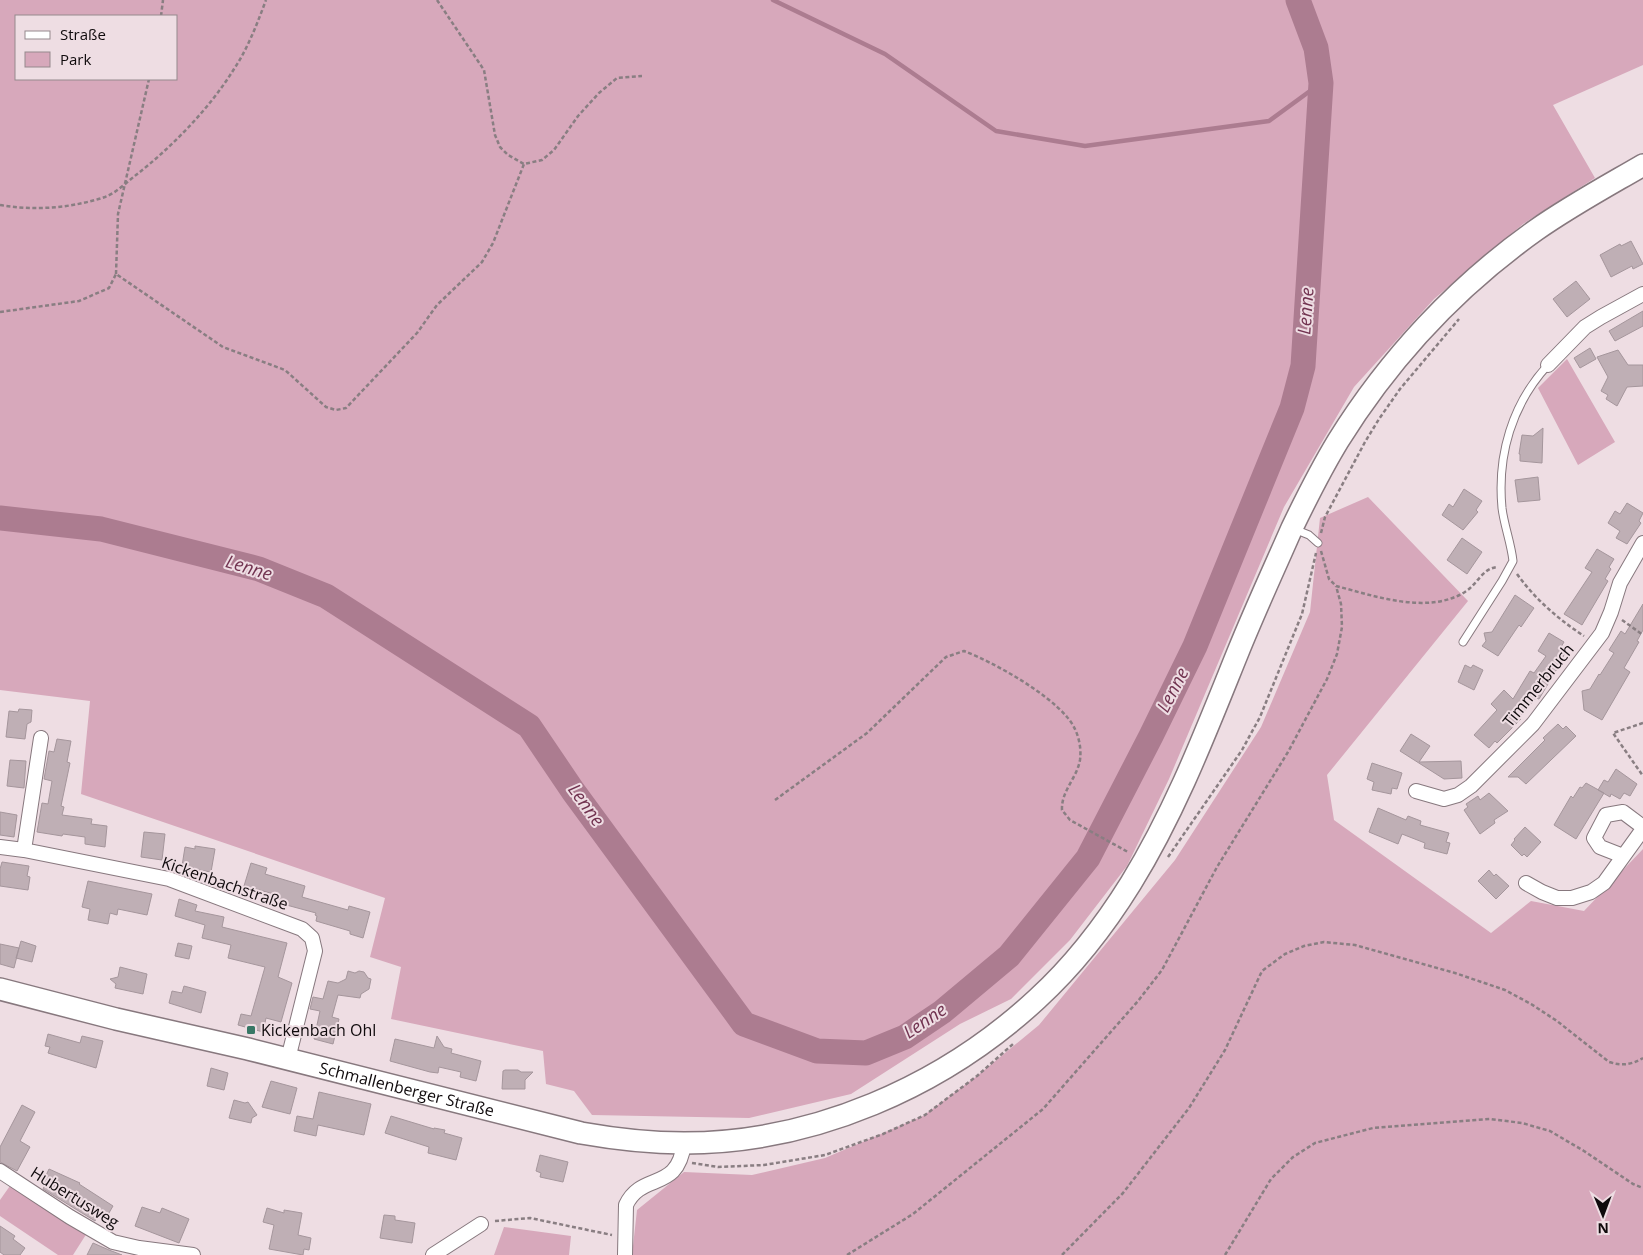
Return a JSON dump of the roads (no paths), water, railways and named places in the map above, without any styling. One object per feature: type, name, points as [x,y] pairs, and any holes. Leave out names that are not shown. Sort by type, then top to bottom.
[{"type":"main road","name":"Schmallenberger Straße","points":[[0,989],[581,1133],[682,1152],[817,1124],[897,1093],[935,1074],[969,1053],[1006,1026],[1036,1000],[1082,951],[1132,880],[1174,803],[1292,528],[1313,485],[1349,425],[1381,380],[1429,323],[1466,287],[1535,231],[1563,212],[1643,165]]},
{"type":"street","points":[[1548,364],[1585,327],[1643,294]]},
{"type":"street","name":"Timmerbruch","points":[[1416,791],[1444,799],[1458,795],[1471,786],[1533,724],[1602,633],[1620,584],[1643,543]]},
{"type":"street","points":[[24,850],[41,738]]},
{"type":"street","points":[[1526,883],[1557,898],[1572,898],[1591,892],[1604,883],[1643,828],[1623,812],[1606,815],[1594,838],[1600,847],[1623,856]]},
{"type":"street","name":"Kickenbachstraße","points":[[0,847],[24,850],[169,879],[302,928],[312,938],[315,951],[288,1059]]},
{"type":"street","points":[[625,1255],[626,1205],[629,1198],[648,1184],[664,1178],[675,1171],[682,1152]]},
{"type":"street","name":"Hubertusweg","points":[[0,1171],[70,1217],[113,1242],[139,1248],[193,1255]]},
{"type":"street","points":[[433,1255],[481,1224]]},
{"type":"lane","points":[[1463,642],[1514,561],[1502,510],[1501,470],[1512,422],[1521,401],[1534,380],[1548,364]]},
{"type":"lane","points":[[1292,528],[1309,535],[1318,543]]},
{"type":"waterway","points":[[773,0],[885,54],[996,131],[1085,146],[1269,121],[1321,83]]},
{"type":"waterway","name":"Lenne","points":[[0,518],[101,529],[259,569],[326,596],[529,726],[573,791],[744,1024],[817,1051],[866,1053],[905,1037],[942,1012],[1009,956],[1088,858],[1195,646],[1292,408],[1303,366],[1321,83],[1316,48],[1298,0]]},
{"type":"place","name":"Kickenbach Ohl","points":[[251,1030]]}]
